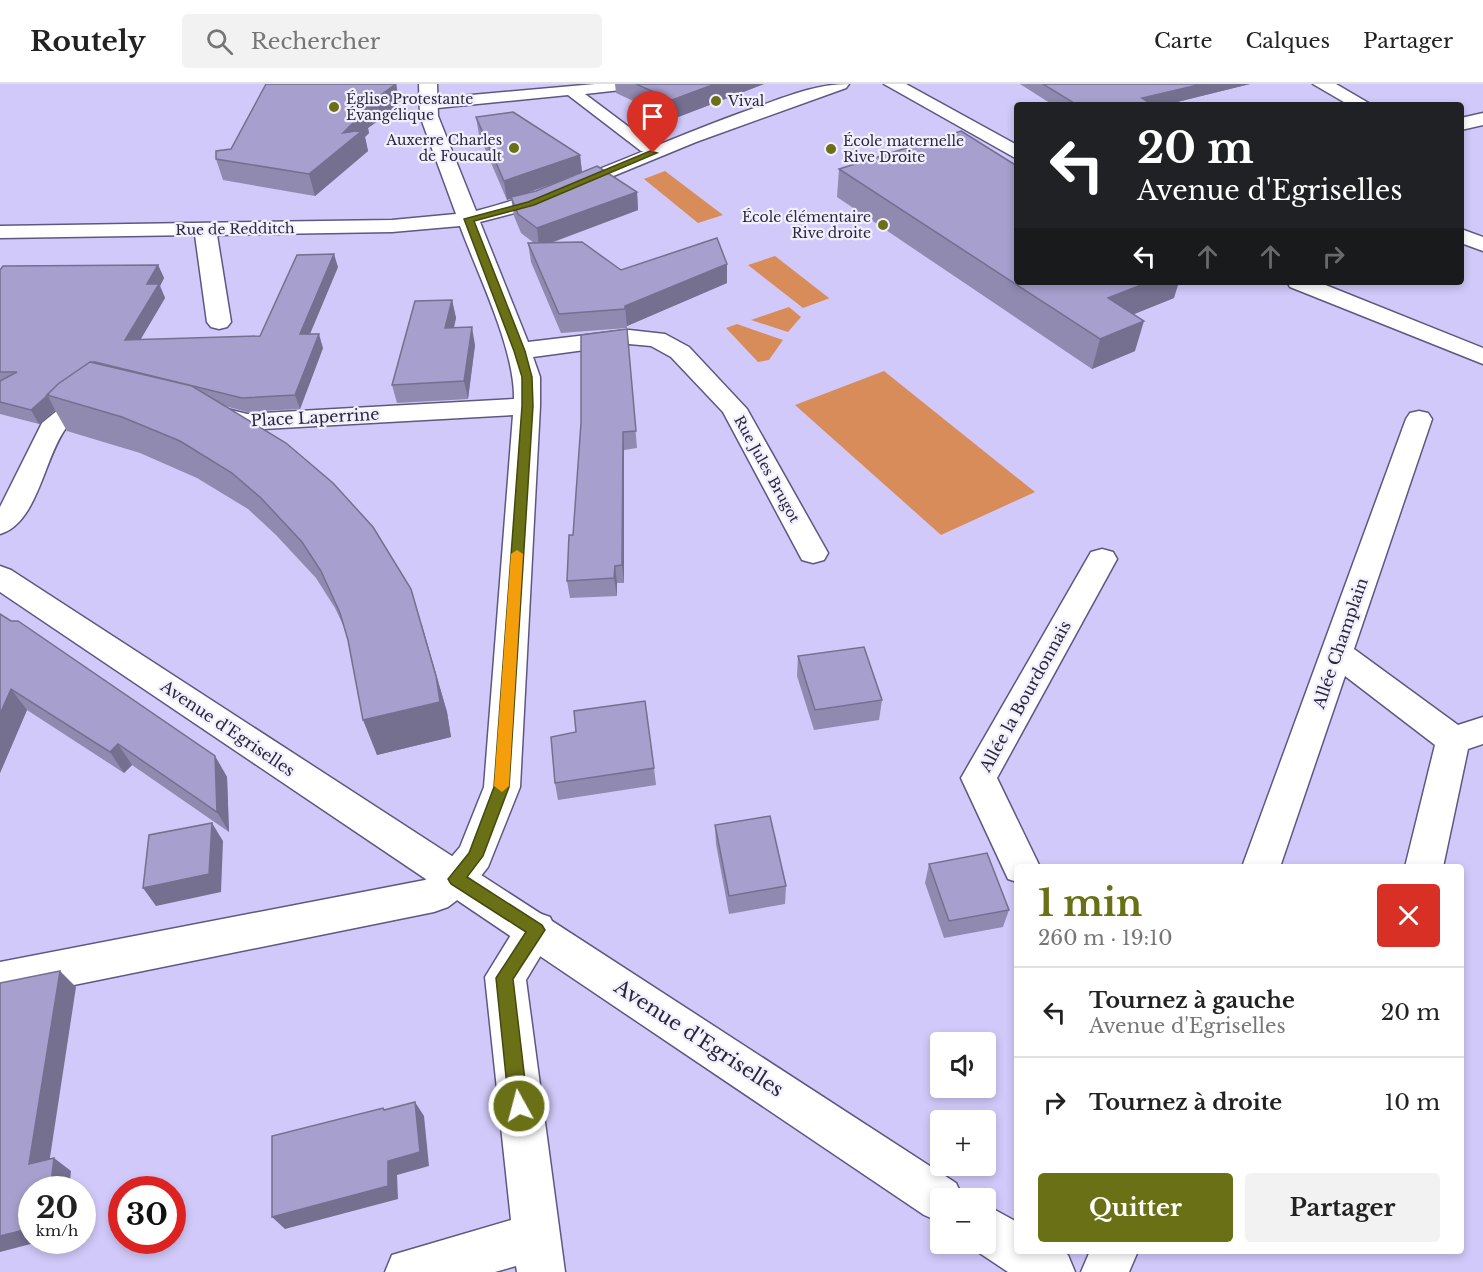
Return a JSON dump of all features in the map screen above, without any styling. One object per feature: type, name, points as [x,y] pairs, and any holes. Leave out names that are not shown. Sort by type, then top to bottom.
[{"type":"street","name":"Rue de Redditch","points":[[0,232],[392,226],[469,219],[531,203],[689,138],[840,84]]},
{"type":"street","points":[[893,84],[1014,151]]},
{"type":"street","points":[[1322,84],[1357,102]]},
{"type":"street","points":[[0,981],[434,895],[456,879],[475,856],[502,787],[527,377],[429,116],[427,94],[572,91],[626,85]]},
{"type":"street","points":[[572,91],[647,148]]},
{"type":"street","points":[[1464,123],[1483,118]]},
{"type":"street","points":[[205,229],[219,322]]},
{"type":"street","points":[[1464,237],[1483,244]]},
{"type":"street","points":[[1305,285],[1483,357]]},
{"type":"street","name":"Rue Jules Brugot","points":[[519,351],[629,337],[656,339],[680,352],[734,409],[813,553]]},
{"type":"street","points":[[0,524],[9,518],[55,423],[103,386],[125,392]]},
{"type":"street","name":"Place Laperrine","points":[[180,405],[247,422],[527,406]]},
{"type":"street","name":"Allée Champlain","points":[[1262,864],[1419,418]]},
{"type":"street","name":"Allée la Bourdonnais","points":[[1021,864],[979,778],[1102,559]]},
{"type":"street","name":"Avenue d'Egriselles","points":[[0,577],[930,1192]]},
{"type":"street","points":[[1336,652],[1468,735],[1425,864]]},
{"type":"street","points":[[409,1272],[538,1254],[504,978],[536,930]]},
{"type":"street","points":[[996,1236],[1014,1247]]},
{"type":"street","points":[[1024,1254],[1051,1272]]},
{"type":"street","points":[[1105,1272],[1113,1254]]},
{"type":"shaded area","points":[[665,171],[723,215],[698,223],[644,179]]},
{"type":"shaded area","points":[[775,256],[830,298],[803,308],[748,265]]},
{"type":"shaded area","points":[[789,307],[801,317],[788,332],[751,320]]},
{"type":"shaded area","points":[[737,324],[783,340],[769,360],[758,362],[726,328]]},
{"type":"shaded area","points":[[884,371],[1035,492],[941,535],[795,405]]},
{"type":"building","points":[[266,84],[396,84],[361,109],[364,112],[343,133],[363,130],[309,174],[216,159],[216,151],[231,149]]},
{"type":"building","points":[[636,84],[715,84],[672,100]]},
{"type":"building","points":[[1043,84],[1202,84],[1142,98],[1148,102],[1072,102]]},
{"type":"building","points":[[513,112],[580,155],[504,181],[476,117]]},
{"type":"building","points":[[961,131],[1014,164],[1014,283],[839,169]]},
{"type":"building","points":[[597,166],[637,192],[537,228],[518,214],[511,197],[536,191]]},
{"type":"building","points":[[717,238],[727,264],[625,306],[625,309],[559,314],[528,243],[582,242],[621,270]]},
{"type":"building","points":[[334,254],[300,334],[319,334],[295,395],[242,398],[90,362],[58,384],[31,410],[0,402],[0,381],[17,372],[0,372],[0,270],[3,266],[158,265],[147,284],[159,284],[125,340],[260,336],[297,255]]},
{"type":"building","points":[[1017,285],[1141,285],[1108,298],[1144,321],[1100,339]]},
{"type":"building","points":[[452,300],[445,328],[472,327],[464,381],[392,385],[415,301]]},
{"type":"building","points":[[627,329],[636,431],[623,432],[622,565],[615,566],[614,578],[567,581],[569,535],[573,535],[581,423],[581,335]]},
{"type":"building","points":[[90,362],[192,386],[286,443],[333,483],[373,527],[411,589],[436,676],[440,702],[363,720],[348,640],[340,613],[321,571],[302,542],[261,498],[232,473],[180,441],[122,417],[47,395],[58,384]]},
{"type":"building","points":[[0,614],[11,621],[18,621],[215,756],[217,812],[118,744],[110,752],[11,689],[0,714]]},
{"type":"building","points":[[864,647],[882,700],[815,710],[798,656]]},
{"type":"building","points":[[645,701],[654,768],[555,783],[551,737],[576,732],[574,711]]},
{"type":"building","points":[[770,816],[786,886],[729,896],[715,825]]},
{"type":"building","points":[[212,823],[209,874],[143,888],[149,835]]},
{"type":"building","points":[[987,853],[1009,910],[949,921],[929,864]]},
{"type":"building","points":[[60,971],[29,1164],[54,1158],[52,1176],[18,1176],[18,1232],[0,1236],[0,983]]},
{"type":"building","points":[[415,1102],[420,1152],[388,1161],[388,1186],[272,1217],[272,1136]]},
{"type":"slow traffic","points":[[502,786],[517,554]]},
{"type":"place","name":"Vival","points":[[716,101]]},
{"type":"place","name":"Église Protestante Évangélique","points":[[334,107]]},
{"type":"place","name":"Auxerre Charles de Foucault","points":[[514,148]]},
{"type":"place","name":"École maternelle Rive Droite","points":[[831,149]]},
{"type":"place","name":"École élémentaire Rive droite","points":[[883,225]]},
{"type":"route","points":[[519,1106],[504,978],[536,930],[456,879],[475,856],[502,787],[527,406],[527,377],[519,351],[469,219],[513,210],[653,153]]}]
